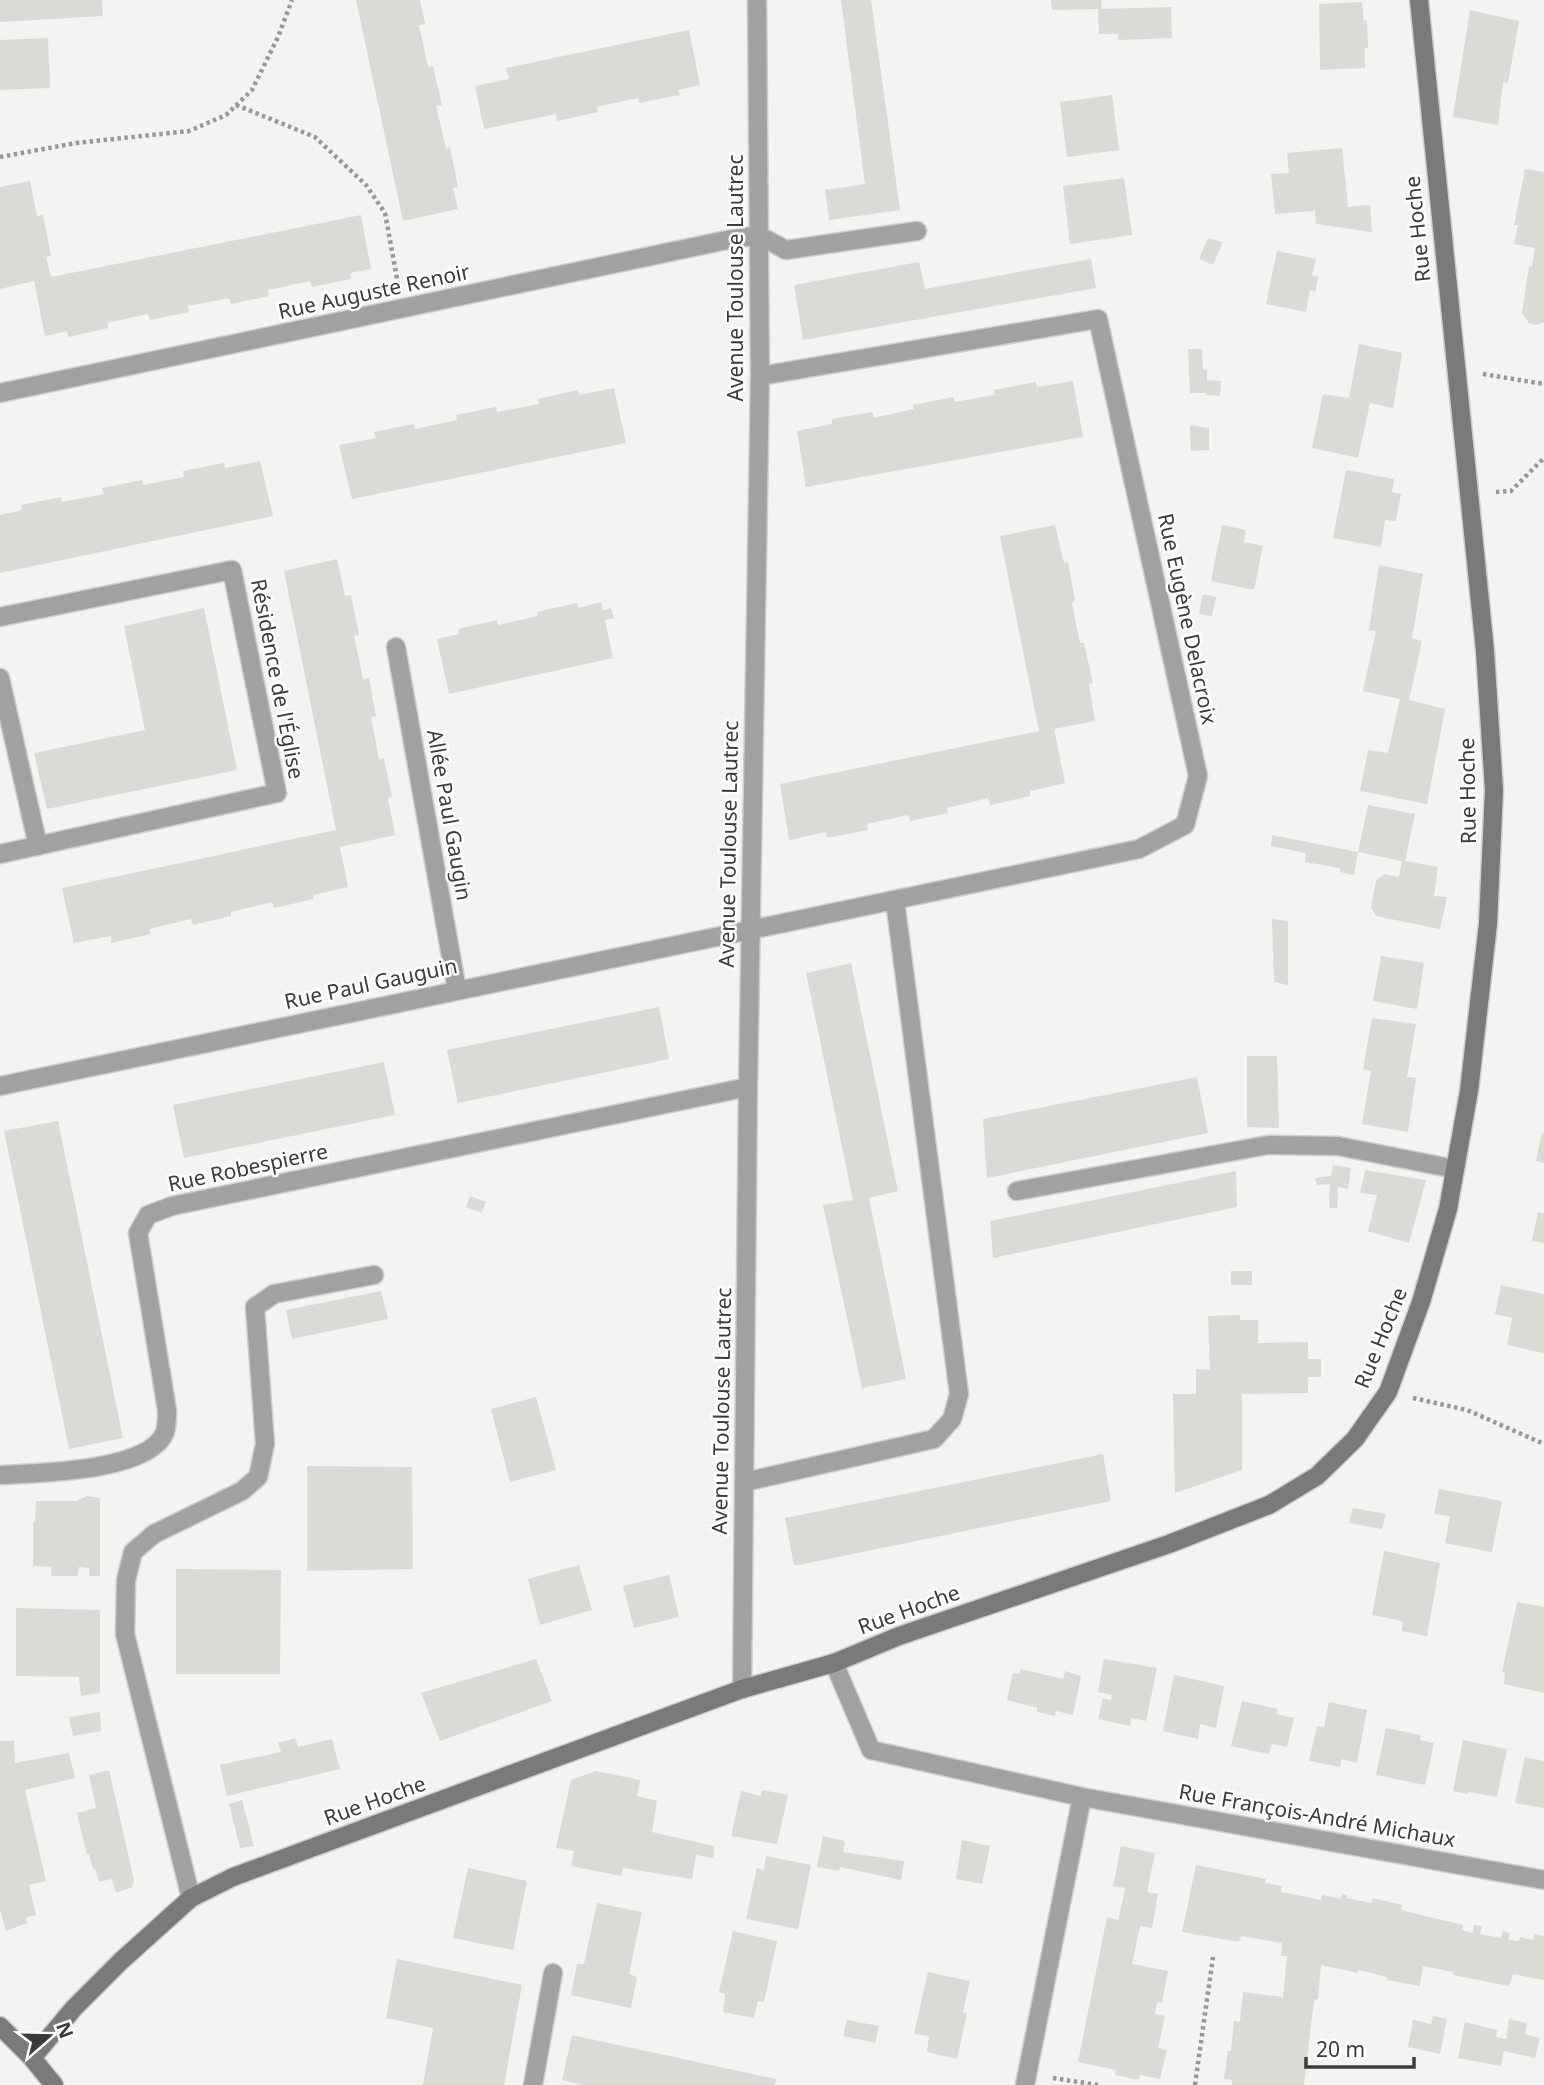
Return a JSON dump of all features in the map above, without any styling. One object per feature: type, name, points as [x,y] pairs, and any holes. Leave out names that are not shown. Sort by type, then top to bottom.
[{"type":"street","name":"Avenue Toulouse Lautrec","points":[[742,1689],[748,1087],[760,376],[757,0]]},
{"type":"street","name":"Rue Hoche","points":[[32,2058],[74,2008],[121,1961],[191,1898],[233,1877],[742,1689],[834,1663],[899,1636],[1151,1551],[1269,1505],[1317,1476],[1355,1439],[1388,1392],[1421,1302],[1448,1209],[1469,1091],[1486,937],[1494,790],[1485,651],[1419,0]]},
{"type":"street","points":[[758,235],[786,250],[917,231]]},
{"type":"street","name":"Rue Auguste Renoir","points":[[0,393],[758,235]]},
{"type":"street","name":"Rue Eugène Delacroix","points":[[751,931],[1139,849],[1185,825],[1198,776],[1098,319],[760,376]]},
{"type":"street","name":"Résidence de l'Église","points":[[0,617],[232,570],[277,793],[0,854]]},
{"type":"street","name":"Allée Paul Gaugin","points":[[396,647],[457,990]]},
{"type":"street","points":[[0,678],[37,846]]},
{"type":"street","points":[[744,1482],[934,1438],[952,1419],[959,1394],[895,901]]},
{"type":"street","name":"Rue Paul Gauguin","points":[[0,1086],[751,931]]},
{"type":"street","name":"Rue Robespierre","points":[[0,1475],[73,1472],[136,1457],[154,1446],[165,1433],[167,1410],[138,1233],[148,1215],[172,1206],[748,1087]]},
{"type":"street","points":[[1017,1191],[1268,1145],[1338,1146],[1455,1169]]},
{"type":"street","points":[[191,1898],[125,1634],[126,1580],[133,1552],[154,1534],[242,1490],[258,1477],[265,1444],[255,1307],[274,1294],[374,1275]]},
{"type":"street","name":"Rue François-André Michaux","points":[[834,1663],[871,1750],[1082,1797],[1544,1880]]},
{"type":"street","points":[[1026,2080],[1082,1797]]},
{"type":"street","points":[[533,2085],[553,1973]]},
{"type":"street","points":[[0,2026],[54,2085]]},
{"type":"path","points":[[0,157],[76,143],[189,131],[226,115],[252,90],[278,37],[292,0]]},
{"type":"path","points":[[236,105],[315,137],[366,185],[385,213],[403,309]]},
{"type":"path","points":[[1456,370],[1544,384]]},
{"type":"path","points":[[1469,495],[1511,491],[1544,458]]},
{"type":"path","points":[[1388,1392],[1467,1410],[1544,1444]]},
{"type":"path","points":[[1195,2085],[1213,1957]]},
{"type":"path","points":[[1026,2080],[1098,2085]]},
{"type":"building","points":[[0,0],[102,0],[103,16],[0,22]]},
{"type":"building","points":[[356,0],[420,0],[425,24],[419,25],[428,67],[433,66],[442,105],[436,106],[446,148],[450,147],[458,187],[453,188],[458,209],[403,221]]},
{"type":"building","points":[[841,0],[871,0],[900,210],[829,220],[825,190],[865,184]]},
{"type":"building","points":[[1051,0],[1101,0],[1102,9],[1171,7],[1172,38],[1118,40],[1118,34],[1099,34],[1098,9],[1052,10]]},
{"type":"building","points":[[1362,2],[1364,21],[1367,20],[1368,48],[1365,48],[1365,68],[1320,70],[1319,4]]},
{"type":"building","points":[[1470,10],[1519,21],[1508,83],[1503,82],[1498,125],[1453,117]]},
{"type":"building","points":[[689,30],[700,85],[678,90],[680,95],[639,103],[638,98],[596,107],[598,112],[557,121],[556,114],[484,129],[475,86],[509,79],[506,68]]},
{"type":"building","points":[[48,38],[50,88],[0,90],[0,40]]},
{"type":"building","points":[[1112,95],[1119,150],[1067,157],[1060,102]]},
{"type":"building","points":[[1342,148],[1348,207],[1370,205],[1372,232],[1316,224],[1315,211],[1275,214],[1271,174],[1289,173],[1287,153]]},
{"type":"building","points":[[1525,169],[1544,172],[1544,322],[1536,325],[1529,323],[1522,313],[1529,266],[1532,267],[1535,248],[1514,244],[1518,225],[1514,225]]},
{"type":"building","points":[[1124,178],[1132,235],[1070,244],[1063,186]]},
{"type":"building","points":[[30,181],[37,216],[43,215],[51,256],[46,257],[51,277],[361,215],[371,269],[350,273],[351,279],[312,287],[310,281],[268,290],[269,296],[231,304],[229,298],[188,306],[189,312],[150,320],[148,314],[107,323],[108,328],[68,337],[67,331],[45,336],[34,281],[0,289],[0,187]]},
{"type":"building","points":[[1208,238],[1223,242],[1213,265],[1199,259]]},
{"type":"building","points":[[1277,251],[1316,259],[1312,275],[1318,277],[1315,292],[1310,290],[1306,312],[1266,304]]},
{"type":"building","points":[[1091,259],[1096,288],[803,340],[794,285],[919,262],[925,289]]},
{"type":"building","points":[[1359,344],[1402,353],[1393,408],[1370,403],[1358,458],[1312,448],[1323,394],[1349,398]]},
{"type":"building","points":[[1188,349],[1202,349],[1203,369],[1207,370],[1207,380],[1221,381],[1220,396],[1190,393]]},
{"type":"building","points":[[1073,381],[1083,437],[806,487],[797,431],[832,424],[832,419],[872,412],[874,418],[914,409],[913,405],[954,397],[954,402],[995,395],[994,390],[1036,382],[1037,387]]},
{"type":"building","points":[[614,388],[626,443],[352,499],[339,445],[376,438],[374,432],[413,424],[415,429],[457,420],[456,415],[496,407],[497,412],[539,404],[538,399],[578,390],[579,395]]},
{"type":"building","points":[[1190,425],[1209,428],[1209,450],[1191,451]]},
{"type":"building","points":[[260,461],[273,516],[0,573],[0,515],[22,510],[21,505],[61,497],[62,502],[104,494],[102,488],[142,480],[143,485],[184,477],[183,471],[224,463],[225,468]]},
{"type":"building","points":[[1346,470],[1394,479],[1392,492],[1401,494],[1396,521],[1385,520],[1381,547],[1333,538]]},
{"type":"building","points":[[1055,525],[1064,563],[1068,562],[1080,643],[1084,643],[1093,683],[1089,684],[1095,721],[1054,729],[1065,783],[1030,791],[1030,796],[990,805],[988,798],[947,808],[948,813],[910,821],[908,815],[867,824],[868,830],[827,838],[826,832],[789,840],[780,784],[1039,731],[1000,536]]},
{"type":"building","points":[[1222,525],[1246,530],[1244,542],[1263,546],[1254,590],[1211,581]]},
{"type":"building","points":[[337,559],[345,596],[351,595],[359,635],[354,636],[363,679],[369,678],[376,716],[371,717],[379,759],[384,758],[392,797],[388,798],[395,835],[340,847],[348,887],[313,895],[314,899],[274,908],[272,902],[193,925],[191,919],[149,929],[151,934],[111,943],[111,936],[74,943],[62,888],[336,830],[284,571]]},
{"type":"building","points":[[1379,565],[1423,574],[1412,638],[1422,641],[1409,700],[1445,709],[1427,804],[1360,791],[1368,750],[1388,753],[1400,699],[1363,691],[1376,631],[1369,630]]},
{"type":"building","points":[[1203,594],[1216,597],[1212,616],[1199,614]]},
{"type":"building","points":[[601,602],[603,611],[611,608],[614,618],[605,620],[613,658],[449,694],[437,639],[459,634],[458,629],[497,620],[498,625],[577,603],[579,608]]},
{"type":"building","points":[[204,608],[237,770],[47,809],[34,753],[145,730],[124,626]]},
{"type":"building","points":[[1368,805],[1415,814],[1405,861],[1438,867],[1434,896],[1447,897],[1440,929],[1376,916],[1371,907],[1376,881],[1384,874],[1399,877],[1402,861],[1358,852]]},
{"type":"building","points":[[1272,835],[1358,852],[1354,875],[1340,872],[1340,868],[1305,862],[1306,853],[1271,846]]},
{"type":"building","points":[[1272,919],[1288,921],[1288,985],[1274,982]]},
{"type":"building","points":[[1381,956],[1424,963],[1417,1009],[1373,1001]]},
{"type":"building","points":[[851,963],[898,1191],[869,1198],[906,1379],[862,1388],[823,1205],[853,1200],[806,973]]},
{"type":"building","points":[[659,1007],[669,1059],[458,1103],[447,1050]]},
{"type":"building","points":[[1372,1018],[1416,1024],[1407,1077],[1416,1078],[1408,1132],[1362,1124],[1371,1071],[1363,1069]]},
{"type":"building","points":[[1247,1056],[1277,1056],[1279,1128],[1247,1127]]},
{"type":"building","points":[[384,1062],[395,1115],[184,1158],[173,1105]]},
{"type":"building","points":[[1197,1077],[1208,1133],[987,1178],[983,1119]]},
{"type":"building","points":[[58,1121],[123,1438],[69,1449],[4,1131]]},
{"type":"building","points":[[1542,1132],[1544,1133],[1544,1163],[1536,1161]]},
{"type":"building","points":[[1333,1165],[1351,1168],[1348,1189],[1338,1187],[1337,1208],[1329,1208],[1330,1184],[1317,1185],[1315,1178],[1331,1176]]},
{"type":"building","points":[[1365,1170],[1426,1180],[1409,1243],[1368,1231],[1377,1195],[1360,1193]]},
{"type":"building","points":[[1236,1171],[1237,1207],[993,1258],[990,1221]]},
{"type":"building","points":[[470,1196],[486,1202],[482,1213],[466,1207]]},
{"type":"building","points":[[1538,1212],[1544,1213],[1544,1243],[1532,1241]]},
{"type":"building","points":[[1231,1271],[1252,1271],[1252,1285],[1231,1285]]},
{"type":"building","points":[[1501,1285],[1544,1294],[1544,1353],[1507,1345],[1512,1318],[1495,1314]]},
{"type":"building","points":[[381,1291],[388,1319],[292,1339],[286,1310]]},
{"type":"building","points":[[1240,1315],[1240,1320],[1258,1320],[1258,1343],[1308,1342],[1308,1359],[1321,1359],[1321,1377],[1308,1377],[1308,1393],[1242,1394],[1242,1470],[1175,1493],[1173,1394],[1196,1394],[1196,1369],[1210,1370],[1208,1316]]},
{"type":"building","points":[[536,1397],[556,1470],[510,1482],[491,1409]]},
{"type":"building","points":[[1103,1454],[1111,1501],[794,1566],[785,1518]]},
{"type":"building","points":[[307,1466],[412,1467],[413,1569],[307,1571]]},
{"type":"building","points":[[1439,1489],[1502,1501],[1492,1552],[1445,1543],[1450,1516],[1434,1514]]},
{"type":"building","points":[[87,1496],[100,1498],[100,1576],[89,1576],[89,1568],[79,1567],[78,1576],[51,1576],[51,1567],[33,1566],[36,1501],[76,1501]]},
{"type":"building","points":[[1353,1508],[1386,1514],[1382,1529],[1349,1523]]},
{"type":"building","points":[[1384,1551],[1440,1563],[1427,1636],[1402,1631],[1403,1621],[1372,1615]]},
{"type":"building","points":[[579,1565],[592,1610],[540,1625],[528,1579]]},
{"type":"building","points":[[176,1569],[281,1570],[280,1674],[176,1674]]},
{"type":"building","points":[[669,1575],[679,1617],[634,1628],[623,1586]]},
{"type":"building","points":[[1517,1602],[1544,1607],[1544,1693],[1504,1684],[1505,1673],[1502,1672]]},
{"type":"building","points":[[16,1608],[100,1610],[100,1693],[81,1696],[79,1677],[16,1676]]},
{"type":"building","points":[[536,1659],[552,1701],[440,1741],[421,1693]]},
{"type":"building","points":[[1104,1659],[1157,1668],[1146,1721],[1131,1718],[1130,1726],[1098,1719],[1103,1698],[1111,1700],[1112,1695],[1098,1692]]},
{"type":"building","points":[[1021,1669],[1063,1679],[1065,1671],[1081,1676],[1073,1715],[1056,1711],[1055,1716],[1037,1712],[1037,1708],[1007,1700],[1013,1673],[1019,1674]]},
{"type":"building","points":[[1174,1675],[1224,1686],[1216,1728],[1200,1724],[1198,1739],[1163,1731]]},
{"type":"building","points":[[1242,1701],[1278,1709],[1276,1714],[1294,1718],[1287,1747],[1272,1744],[1269,1754],[1231,1746]]},
{"type":"building","points":[[1329,1702],[1367,1710],[1357,1763],[1342,1759],[1340,1767],[1309,1761],[1317,1726],[1324,1727]]},
{"type":"building","points":[[100,1712],[101,1731],[73,1736],[69,1717]]},
{"type":"building","points":[[1386,1728],[1421,1735],[1420,1740],[1434,1743],[1425,1785],[1376,1775]]},
{"type":"building","points":[[295,1738],[298,1747],[332,1739],[340,1769],[227,1796],[220,1765],[281,1752],[278,1743]]},
{"type":"building","points":[[1463,1740],[1507,1749],[1497,1797],[1453,1791]]},
{"type":"building","points":[[0,1741],[14,1741],[15,1763],[69,1753],[75,1778],[25,1790],[46,1881],[29,1885],[36,1915],[26,1917],[27,1923],[6,1931],[0,1910]]},
{"type":"building","points":[[1525,1757],[1544,1761],[1544,1808],[1515,1803]]},
{"type":"building","points":[[109,1770],[134,1880],[132,1887],[116,1893],[112,1879],[99,1882],[89,1854],[87,1855],[77,1813],[96,1808],[89,1775]]},
{"type":"building","points":[[596,1771],[640,1780],[637,1796],[657,1801],[652,1832],[714,1846],[713,1858],[696,1855],[692,1879],[623,1868],[621,1876],[571,1866],[574,1851],[556,1848],[571,1780]]},
{"type":"building","points":[[762,1790],[788,1795],[777,1844],[731,1836],[741,1791],[761,1796]]},
{"type":"building","points":[[242,1800],[254,1846],[240,1848],[229,1804]]},
{"type":"building","points":[[823,1836],[845,1841],[843,1852],[904,1861],[901,1880],[840,1867],[839,1871],[817,1867]]},
{"type":"building","points":[[962,1840],[990,1846],[982,1884],[956,1879]]},
{"type":"building","points":[[1121,1846],[1155,1853],[1147,1892],[1158,1894],[1152,1928],[1140,1926],[1132,1964],[1168,1971],[1162,2003],[1157,2002],[1155,2014],[1165,2016],[1158,2048],[1167,2050],[1160,2079],[1140,2075],[1139,2080],[1115,2075],[1116,2070],[1078,2062],[1107,1917],[1118,1920],[1122,1904],[1125,1888],[1113,1886]]},
{"type":"building","points":[[766,1856],[811,1865],[798,1929],[746,1919],[757,1868],[764,1870]]},
{"type":"building","points":[[1196,1865],[1266,1879],[1265,1883],[1282,1886],[1281,1892],[1321,1900],[1322,1895],[1341,1899],[1342,1894],[1347,1895],[1346,1898],[1371,1903],[1373,1898],[1402,1905],[1401,1910],[1463,1925],[1462,1930],[1473,1933],[1474,1925],[1482,1926],[1480,1934],[1501,1938],[1503,1931],[1510,1933],[1508,1940],[1519,1941],[1520,1937],[1533,1940],[1534,1934],[1544,1936],[1544,1980],[1513,1974],[1509,1986],[1423,1966],[1420,1986],[1387,1980],[1387,1977],[1358,1970],[1358,1973],[1321,1965],[1304,2085],[1232,2085],[1232,2080],[1224,2079],[1228,2051],[1231,2051],[1234,2021],[1240,2022],[1243,1992],[1283,1997],[1287,1956],[1281,1956],[1282,1943],[1241,1936],[1239,1942],[1182,1932]]},
{"type":"building","points":[[468,1868],[527,1881],[513,1950],[453,1938]]},
{"type":"building","points":[[597,1903],[642,1912],[629,1974],[637,1977],[631,2008],[571,1995],[577,1964],[584,1964]]},
{"type":"building","points":[[733,1931],[777,1941],[764,2002],[758,2001],[754,2018],[723,2012],[725,1994],[719,1992]]},
{"type":"building","points":[[397,1959],[522,1985],[504,2085],[423,2085],[433,2028],[386,2018]]},
{"type":"building","points":[[928,1972],[970,1981],[963,2012],[967,2013],[957,2059],[927,2052],[929,2036],[914,2034]]},
{"type":"building","points":[[1433,2016],[1447,2019],[1440,2054],[1408,2047],[1413,2020],[1431,2024]]},
{"type":"building","points":[[1509,2019],[1527,2023],[1525,2034],[1540,2038],[1535,2058],[1504,2051],[1501,2066],[1458,2058],[1465,2022],[1497,2030],[1496,2037],[1506,2039]]},
{"type":"building","points":[[847,2020],[879,2026],[875,2043],[843,2036]]},
{"type":"building","points":[[572,2035],[776,2079],[775,2085],[583,2085],[562,2080]]}]
